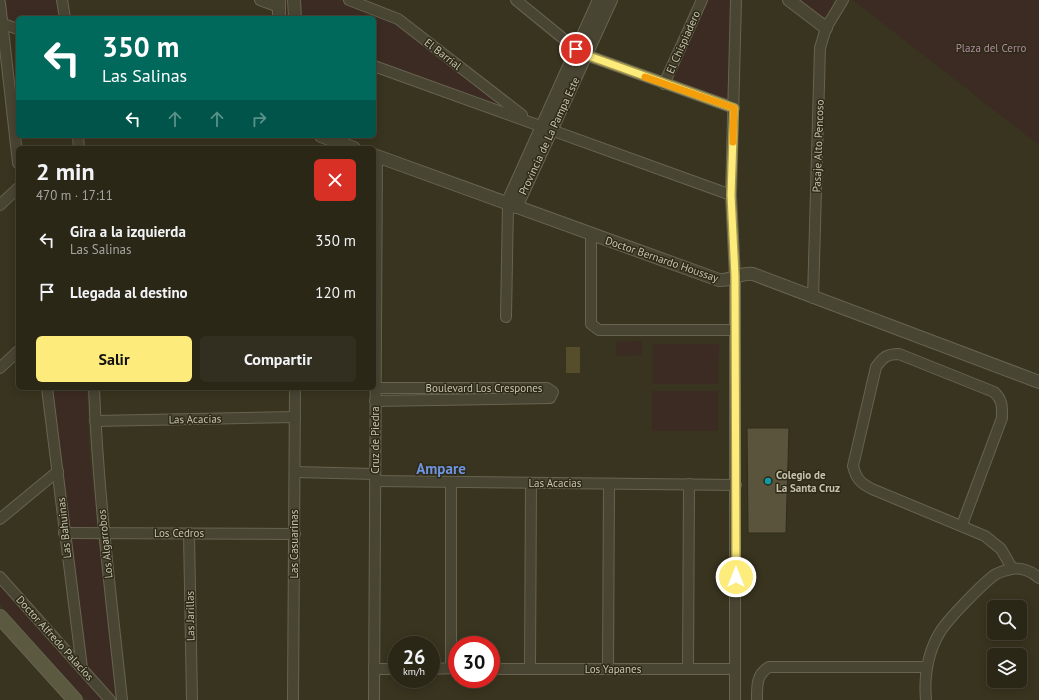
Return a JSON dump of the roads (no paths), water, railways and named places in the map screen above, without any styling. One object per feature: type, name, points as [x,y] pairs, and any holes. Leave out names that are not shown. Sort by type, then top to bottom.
[{"type":"main road","points":[[0,617],[75,700]]},
{"type":"street","points":[[62,0],[65,16]]},
{"type":"street","points":[[260,0],[279,8]]},
{"type":"street","points":[[294,0],[295,16]]},
{"type":"street","name":"El Barrial","points":[[349,0],[398,19],[540,126]]},
{"type":"street","points":[[516,0],[581,52],[664,84],[734,108]]},
{"type":"street","name":"Provincia de La Pampa Este","points":[[581,52],[598,0]]},
{"type":"street","name":"Provincia de La Pampa Este","points":[[506,317],[510,205],[540,126],[611,0]]},
{"type":"street","name":"El Chispiadero","points":[[664,84],[702,0]]},
{"type":"street","points":[[735,700],[735,276],[731,195],[736,0]]},
{"type":"street","points":[[789,0],[826,28]]},
{"type":"street","name":"Pasaje Alto Pencoso","points":[[813,298],[820,48],[826,28],[842,0]]},
{"type":"street","points":[[0,3],[2,51],[16,149]]},
{"type":"street","points":[[1,23],[16,28]]},
{"type":"street","name":"El Barrial","points":[[376,67],[731,195]]},
{"type":"street","points":[[326,138],[348,146]]},
{"type":"street","name":"Doctor Bernardo Houssay","points":[[376,156],[719,280],[725,281],[735,276],[753,274],[813,298],[1039,382]]},
{"type":"street","points":[[0,205],[16,190]]},
{"type":"street","points":[[591,234],[591,324],[599,330],[735,330]]},
{"type":"street","points":[[0,368],[16,354]]},
{"type":"street","points":[[962,525],[1002,418],[1002,404],[999,397],[994,392],[899,354],[890,354],[882,358],[876,367],[853,466],[856,476],[861,484],[962,525],[993,541],[1001,549],[1012,568]]},
{"type":"street","name":"Boulevard Los Crespones","points":[[375,401],[550,398],[553,392],[548,388],[376,388]]},
{"type":"street","name":"Las Bahuinas","points":[[47,390],[82,668]]},
{"type":"street","name":"Los Algarrobos","points":[[94,390],[95,421],[104,533],[122,700]]},
{"type":"street","name":"Las Casuarinas","points":[[293,700],[295,390]]},
{"type":"street","name":"Cruz de Piedra","points":[[374,700],[375,390]]},
{"type":"street","name":"Las Acacias","points":[[95,421],[295,416]]},
{"type":"street","points":[[0,519],[58,471]]},
{"type":"street","name":"Las Acacias","points":[[295,472],[451,483],[736,485]]},
{"type":"street","points":[[451,483],[453,636]]},
{"type":"street","points":[[530,669],[531,483]]},
{"type":"street","points":[[608,669],[609,484]]},
{"type":"street","points":[[688,669],[689,484]]},
{"type":"street","name":"Los Cedros","points":[[64,532],[294,534]]},
{"type":"street","name":"Las Jarillas","points":[[189,533],[192,700]]},
{"type":"street","points":[[926,700],[927,667],[940,632],[953,615],[996,575],[1012,568],[1024,569],[1039,578]]},
{"type":"street","name":"Doctor Alfredo Palacios","points":[[0,577],[110,700]]},
{"type":"street","points":[[757,700],[757,682],[761,672],[769,667],[927,667]]},
{"type":"street","points":[[374,669],[388,669]]},
{"type":"street","name":"Los Yapanes","points":[[500,669],[735,669]]},
{"type":"place","name":"Colegio de La Santa Cruz","points":[[768,481]]},
{"type":"district","name":"Ampare","points":[[441,468]]},
{"type":"park label","name":"Plaza del Cerro","points":[[991,48]]}]
